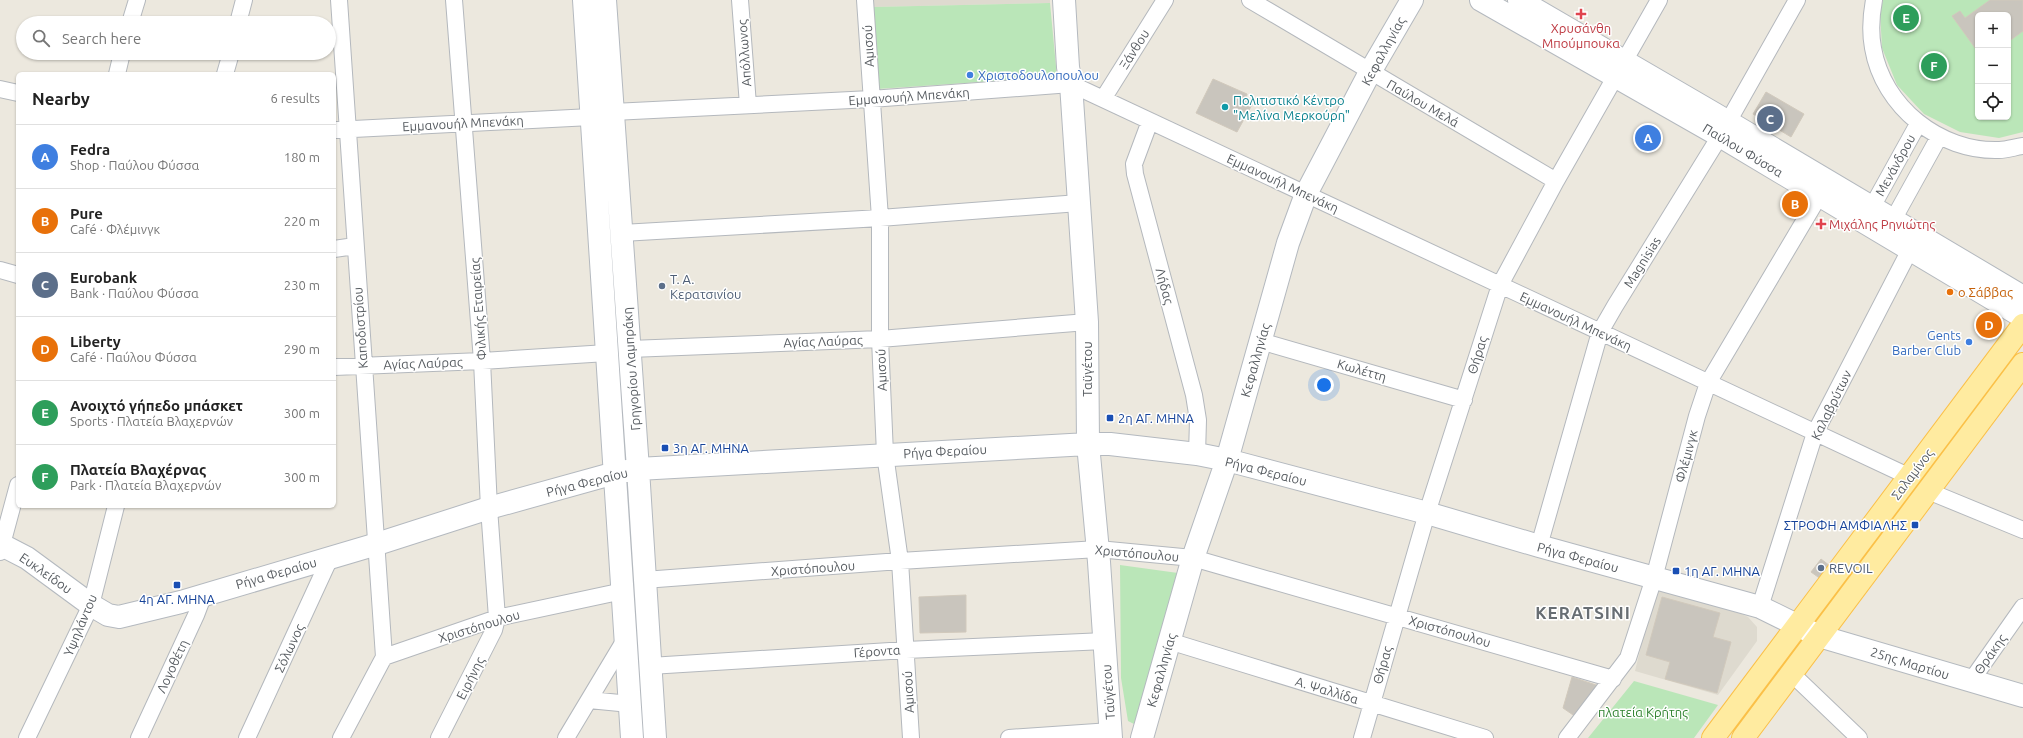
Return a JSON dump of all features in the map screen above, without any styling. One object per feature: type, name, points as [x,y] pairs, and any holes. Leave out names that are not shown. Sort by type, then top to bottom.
[{"type":"main road","name":"Σαλαμίνος","points":[[1713,738],[2023,326]]},
{"type":"main road","name":"Σαλαμίνος","points":[[1743,738],[2023,364]]},
{"type":"street","points":[[132,16],[136,0]]},
{"type":"street","points":[[240,16],[244,0]]},
{"type":"street","name":"Καποδιστρίου","points":[[339,0],[341,129],[355,246],[384,656]]},
{"type":"street","name":"Φιλικής Εταιρείας","points":[[454,0],[482,361],[496,618]]},
{"type":"street","name":"Γρηγορίου Λαμπράκη","points":[[584,0],[632,738]]},
{"type":"street","name":"Γρηγορίου Λαμπράκη","points":[[605,0],[630,349],[655,738]]},
{"type":"street","name":"Απόλλωνος","points":[[740,0],[748,105]]},
{"type":"street","name":"Αμισού","points":[[865,0],[880,218],[880,339],[885,454],[900,561],[911,738]]},
{"type":"street","name":"Ταϋγέτου","points":[[1064,0],[1087,322],[1088,444],[1098,549],[1111,734]]},
{"type":"street","name":"Ξάνθου","points":[[1104,99],[1165,0]]},
{"type":"street","name":"Παύλου Μελά","points":[[1250,0],[1556,181]]},
{"type":"street","name":"Κεφαλληνίας","points":[[1147,737],[1170,641],[1193,558],[1227,460],[1288,243],[1306,194],[1370,72],[1412,0]]},
{"type":"street","name":"Παύλου Φύσσα","points":[[1481,0],[1620,69]]},
{"type":"street","name":"Παύλου Φύσσα","points":[[1519,0],[1620,69],[1914,242],[2023,317]]},
{"type":"street","name":"Θήρας","points":[[1362,738],[1427,513],[1500,285],[1556,181],[1659,0]]},
{"type":"street","name":"Magnisias","points":[[1539,546],[1600,332],[1724,130],[1797,0]]},
{"type":"street","points":[[1874,0],[1871,19],[1873,49],[1882,77],[1897,102],[1918,124],[1939,136],[1968,147],[1999,150],[2023,146]]},
{"type":"street","points":[[117,72],[120,60]]},
{"type":"street","points":[[226,72],[229,60]]},
{"type":"street","name":"Εμμανουήλ Μπενάκη","points":[[613,112],[871,100],[1071,84],[1910,477]]},
{"type":"street","points":[[0,89],[16,93]]},
{"type":"street","name":"Εμμανουήλ Μπενάκη","points":[[341,129],[464,124],[591,116]]},
{"type":"street","name":"Λήδας","points":[[1150,121],[1134,164],[1135,174],[1194,395],[1198,420],[1197,454]]},
{"type":"street","name":"Μενάνδρου","points":[[1872,207],[1918,124]]},
{"type":"street","name":"Μενάνδρου","points":[[1893,220],[1939,136]]},
{"type":"street","name":"Παύλου Φύσσα","points":[[1823,188],[1872,207],[1893,220],[1914,242],[2023,297]]},
{"type":"street","name":"Φλέμινγκ","points":[[1567,738],[1628,658],[1654,578],[1697,416],[1708,383],[1823,188]]},
{"type":"street","points":[[622,233],[880,218],[1079,203]]},
{"type":"street","name":"Καλαβρύτων","points":[[1760,607],[1815,433],[1914,242]]},
{"type":"street","points":[[336,249],[355,246]]},
{"type":"street","points":[[0,270],[16,274]]},
{"type":"street","name":"Αγίας Λαύρας","points":[[630,349],[880,339],[1087,322]]},
{"type":"street","name":"Κωλέττη","points":[[1260,341],[1464,400]]},
{"type":"street","name":"Αγίας Λαύρας","points":[[336,367],[482,361],[607,353]]},
{"type":"street","name":"Ρήγα Φεραίου","points":[[91,605],[108,615],[119,617],[181,602],[377,544],[489,508],[615,473],[638,469],[885,454],[1110,444],[1197,454],[1227,460],[1427,513],[1539,546],[1760,607],[1798,625]]},
{"type":"street","points":[[1928,491],[2023,530]]},
{"type":"street","points":[[1,547],[16,492]]},
{"type":"street","name":"Υψηλάντου","points":[[27,738],[91,605],[115,508]]},
{"type":"street","name":"Ευκλείδου","points":[[1,547],[27,558],[91,605]]},
{"type":"street","name":"Χριστόπουλου","points":[[644,580],[900,561],[1098,549],[1193,558],[1613,679]]},
{"type":"street","name":"Σόλωνος","points":[[247,738],[330,558]]},
{"type":"street","name":"Χριστόπουλου","points":[[384,656],[496,618],[623,591]]},
{"type":"street","name":"Λογοθέτη","points":[[139,738],[196,615],[204,594]]},
{"type":"street","name":"Θράκης","points":[[1971,681],[2023,608]]},
{"type":"street","name":"Ειρήνης","points":[[439,738],[494,630],[496,618]]},
{"type":"street","name":"25ης Μαρτίου","points":[[1798,625],[1819,636],[2023,696]]},
{"type":"street","points":[[566,738],[626,638]]},
{"type":"street","name":"Γέροντα","points":[[650,666],[906,650],[1105,640]]},
{"type":"street","name":"Α. Ψαλλίδα","points":[[1170,641],[1484,738]]},
{"type":"street","points":[[340,738],[384,656]]},
{"type":"street","points":[[1792,673],[1859,738]]},
{"type":"street","points":[[589,700],[630,704]]},
{"type":"street","points":[[1009,738],[1111,734]]},
{"type":"shaded area","points":[[872,0],[1050,0],[1050,3],[873,7]]},
{"type":"shaded area","points":[[1655,589],[1731,609],[1748,617],[1757,627],[1757,641],[1718,695],[1635,671]]},
{"type":"green space","points":[[1883,0],[2023,0],[2023,132],[1999,138],[1960,132],[1924,114],[1897,85],[1882,48],[1880,12]]},
{"type":"green space","points":[[1050,3],[1057,77],[877,89],[873,7]]},
{"type":"green space","points":[[1120,565],[1178,573],[1136,725],[1128,721],[1121,678]]},
{"type":"green space","name":"πλατεία Κρήτης","points":[[1634,681],[1718,705],[1694,738],[1588,738]]},
{"type":"building","points":[[1990,0],[2023,0],[2023,31],[2011,40],[2011,12],[1975,12],[1975,48],[1952,16],[1960,11],[1965,18]]},
{"type":"building","name":"Πολιτιστικό Κέντρο \"Μελίνα Μερκούρη\"","points":[[1213,79],[1247,94],[1246,98],[1254,101],[1237,132],[1196,113]]},
{"type":"building","points":[[1766,92],[1804,114],[1791,137],[1753,114]]},
{"type":"building","points":[[1821,559],[1834,569],[1825,582],[1811,572]]},
{"type":"building","points":[[966,595],[966,632],[920,633],[919,597]]},
{"type":"building","points":[[1662,597],[1720,613],[1713,637],[1731,642],[1717,693],[1665,679],[1670,662],[1646,655]]},
{"type":"building","points":[[1572,677],[1599,686],[1576,717],[1563,708]]},
{"type":"place","name":"Χρυσάνθη Μπούμπουκα","points":[[1581,14]]},
{"type":"place","name":"Ανοιχτό γήπεδο μπάσκετ","points":[[1906,18]]},
{"type":"place","name":"Πλατεία Βλαχέρνας","points":[[1934,66]]},
{"type":"place","name":"Χριστοδουλοπουλου","points":[[970,75]]},
{"type":"place","name":"Πολιτιστικό Κέντρο \"Μελίνα Μερκούρη\"","points":[[1225,107]]},
{"type":"place","name":"Eurobank","points":[[1770,119]]},
{"type":"place","name":"Fedra","points":[[1648,138]]},
{"type":"place","name":"Pure","points":[[1795,204]]},
{"type":"place","name":"Μιχάλης Ρηνιώτης","points":[[1821,224]]},
{"type":"place","name":"Τ. Α. Κερατσινίου","points":[[662,286]]},
{"type":"place","name":"ο Σάββας","points":[[1950,292]]},
{"type":"place","name":"Liberty","points":[[1989,325]]},
{"type":"place","name":"Gents Barber Club","points":[[1969,342]]},
{"type":"place","name":"2η ΑΓ. ΜΗΝΑ","points":[[1110,418]]},
{"type":"place","name":"3η ΑΓ. ΜΗΝΑ","points":[[665,448]]},
{"type":"place","name":"ΣΤΡΟΦΗ ΑΜΦΙΑΛΗΣ","points":[[1915,525]]},
{"type":"place","name":"REVOIL","points":[[1821,568]]},
{"type":"place","name":"1η ΑΓ. ΜΗΝΑ","points":[[1676,571]]},
{"type":"place","name":"4η ΑΓ. ΜΗΝΑ","points":[[177,585]]},
{"type":"district","name":"KERATSINI","points":[[1583,613]]}]
